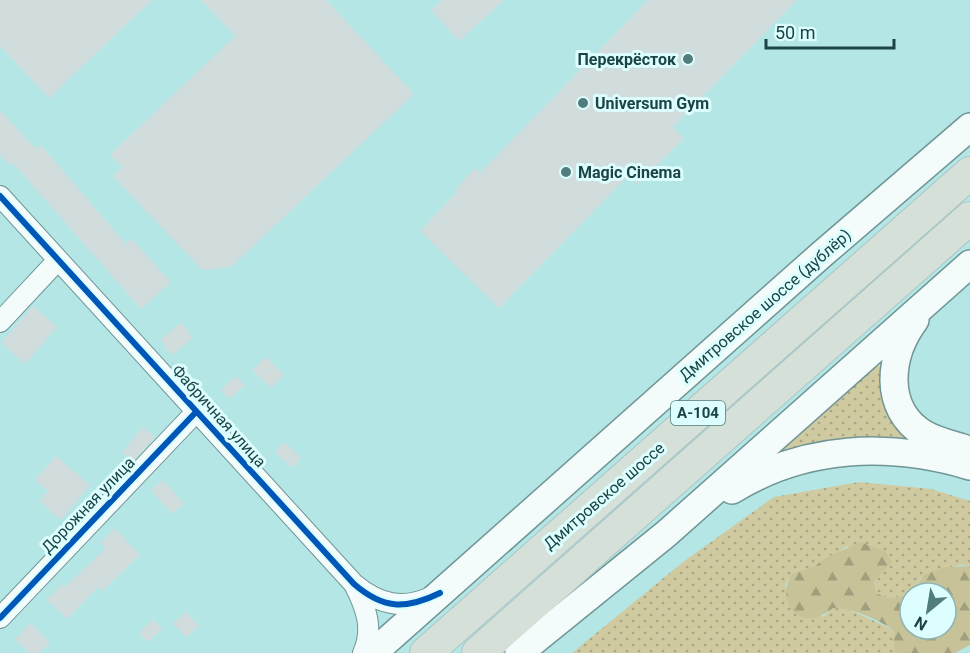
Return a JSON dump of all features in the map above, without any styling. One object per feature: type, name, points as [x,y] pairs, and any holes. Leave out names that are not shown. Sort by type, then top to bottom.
[{"type":"highway","name":"Дмитровское шоссе","points":[[426,653],[970,173]]},
{"type":"highway","name":"Дмитровское шоссе","points":[[478,653],[970,218]]},
{"type":"main road","name":"Дмитровское шоссе (дублёр)","points":[[373,653],[970,127]]},
{"type":"main road","points":[[519,653],[666,534],[970,264]]},
{"type":"main road","points":[[935,295],[913,323],[902,344],[895,362],[892,380],[894,389],[898,406],[909,422],[937,440],[970,450]]},
{"type":"main road","points":[[666,534],[763,472],[818,455],[849,451],[906,452],[935,456],[970,466]]},
{"type":"street","name":"Фабричная улица","points":[[0,196],[354,584],[370,597],[385,604],[421,602],[440,593]]},
{"type":"street","points":[[0,322],[58,260]]},
{"type":"street","name":"Дорожная улица","points":[[0,618],[196,412]]},
{"type":"street","name":"Фабричная улица","points":[[354,584],[369,620],[363,653]]},
{"type":"shaded area","points":[[877,364],[884,371],[907,436],[906,442],[785,454],[783,447]]},
{"type":"shaded area","points":[[859,482],[931,489],[970,501],[970,566],[961,565],[924,574],[919,581],[898,581],[898,597],[888,598],[876,593],[874,581],[848,546],[815,566],[791,574],[785,586],[823,617],[833,608],[846,608],[894,630],[894,653],[572,653],[683,562],[774,497]]},
{"type":"green space","points":[[860,542],[885,551],[892,562],[874,581],[876,593],[888,598],[898,597],[898,641],[958,641],[958,581],[920,581],[924,574],[947,567],[970,566],[970,645],[955,653],[894,653],[894,630],[865,615],[833,608],[812,618],[802,617],[795,613],[789,606],[787,597],[787,586],[791,574],[815,566],[825,558]]},
{"type":"building","points":[[0,0],[152,0],[49,98],[0,46]]},
{"type":"building","points":[[201,0],[326,0],[414,94],[231,267],[202,270],[113,176],[122,167],[110,155],[235,36]]},
{"type":"building","points":[[442,0],[504,0],[459,41],[431,10]]},
{"type":"building","points":[[648,0],[797,0],[673,127],[684,138],[638,185],[629,175],[499,308],[420,231],[457,192],[455,190],[475,168],[480,173]]},
{"type":"building","points":[[0,110],[36,149],[41,145],[126,244],[132,239],[171,282],[141,309],[12,162],[9,165],[0,155]]},
{"type":"building","points":[[33,306],[57,327],[25,364],[1,343]]},
{"type":"building","points":[[181,323],[193,338],[172,355],[160,340]]},
{"type":"building","points":[[266,357],[284,375],[271,388],[252,370]]},
{"type":"building","points":[[235,376],[245,385],[230,399],[221,390]]},
{"type":"building","points":[[143,427],[155,437],[133,461],[122,452]]},
{"type":"building","points":[[284,442],[301,458],[292,468],[275,452]]},
{"type":"building","points":[[56,456],[90,485],[61,520],[39,501],[48,491],[35,480]]},
{"type":"building","points":[[163,480],[184,504],[172,514],[151,490]]},
{"type":"building","points":[[115,528],[140,555],[102,591],[98,587],[67,619],[47,600],[62,584],[65,587],[105,549],[100,543]]},
{"type":"building","points":[[186,612],[199,626],[186,637],[173,623]]},
{"type":"building","points":[[153,619],[162,629],[148,642],[139,633]]},
{"type":"building","points":[[31,623],[50,643],[39,653],[29,653],[15,639]]},
{"type":"cycle path","points":[[0,196],[354,584],[375,598],[395,604],[416,602],[440,593]]},
{"type":"cycle path","points":[[0,618],[196,412]]},
{"type":"place","name":"Перекрёсток","points":[[688,59]]},
{"type":"place","name":"Universum Gym","points":[[583,103]]},
{"type":"place","name":"Magic Cinema","points":[[566,172]]}]
